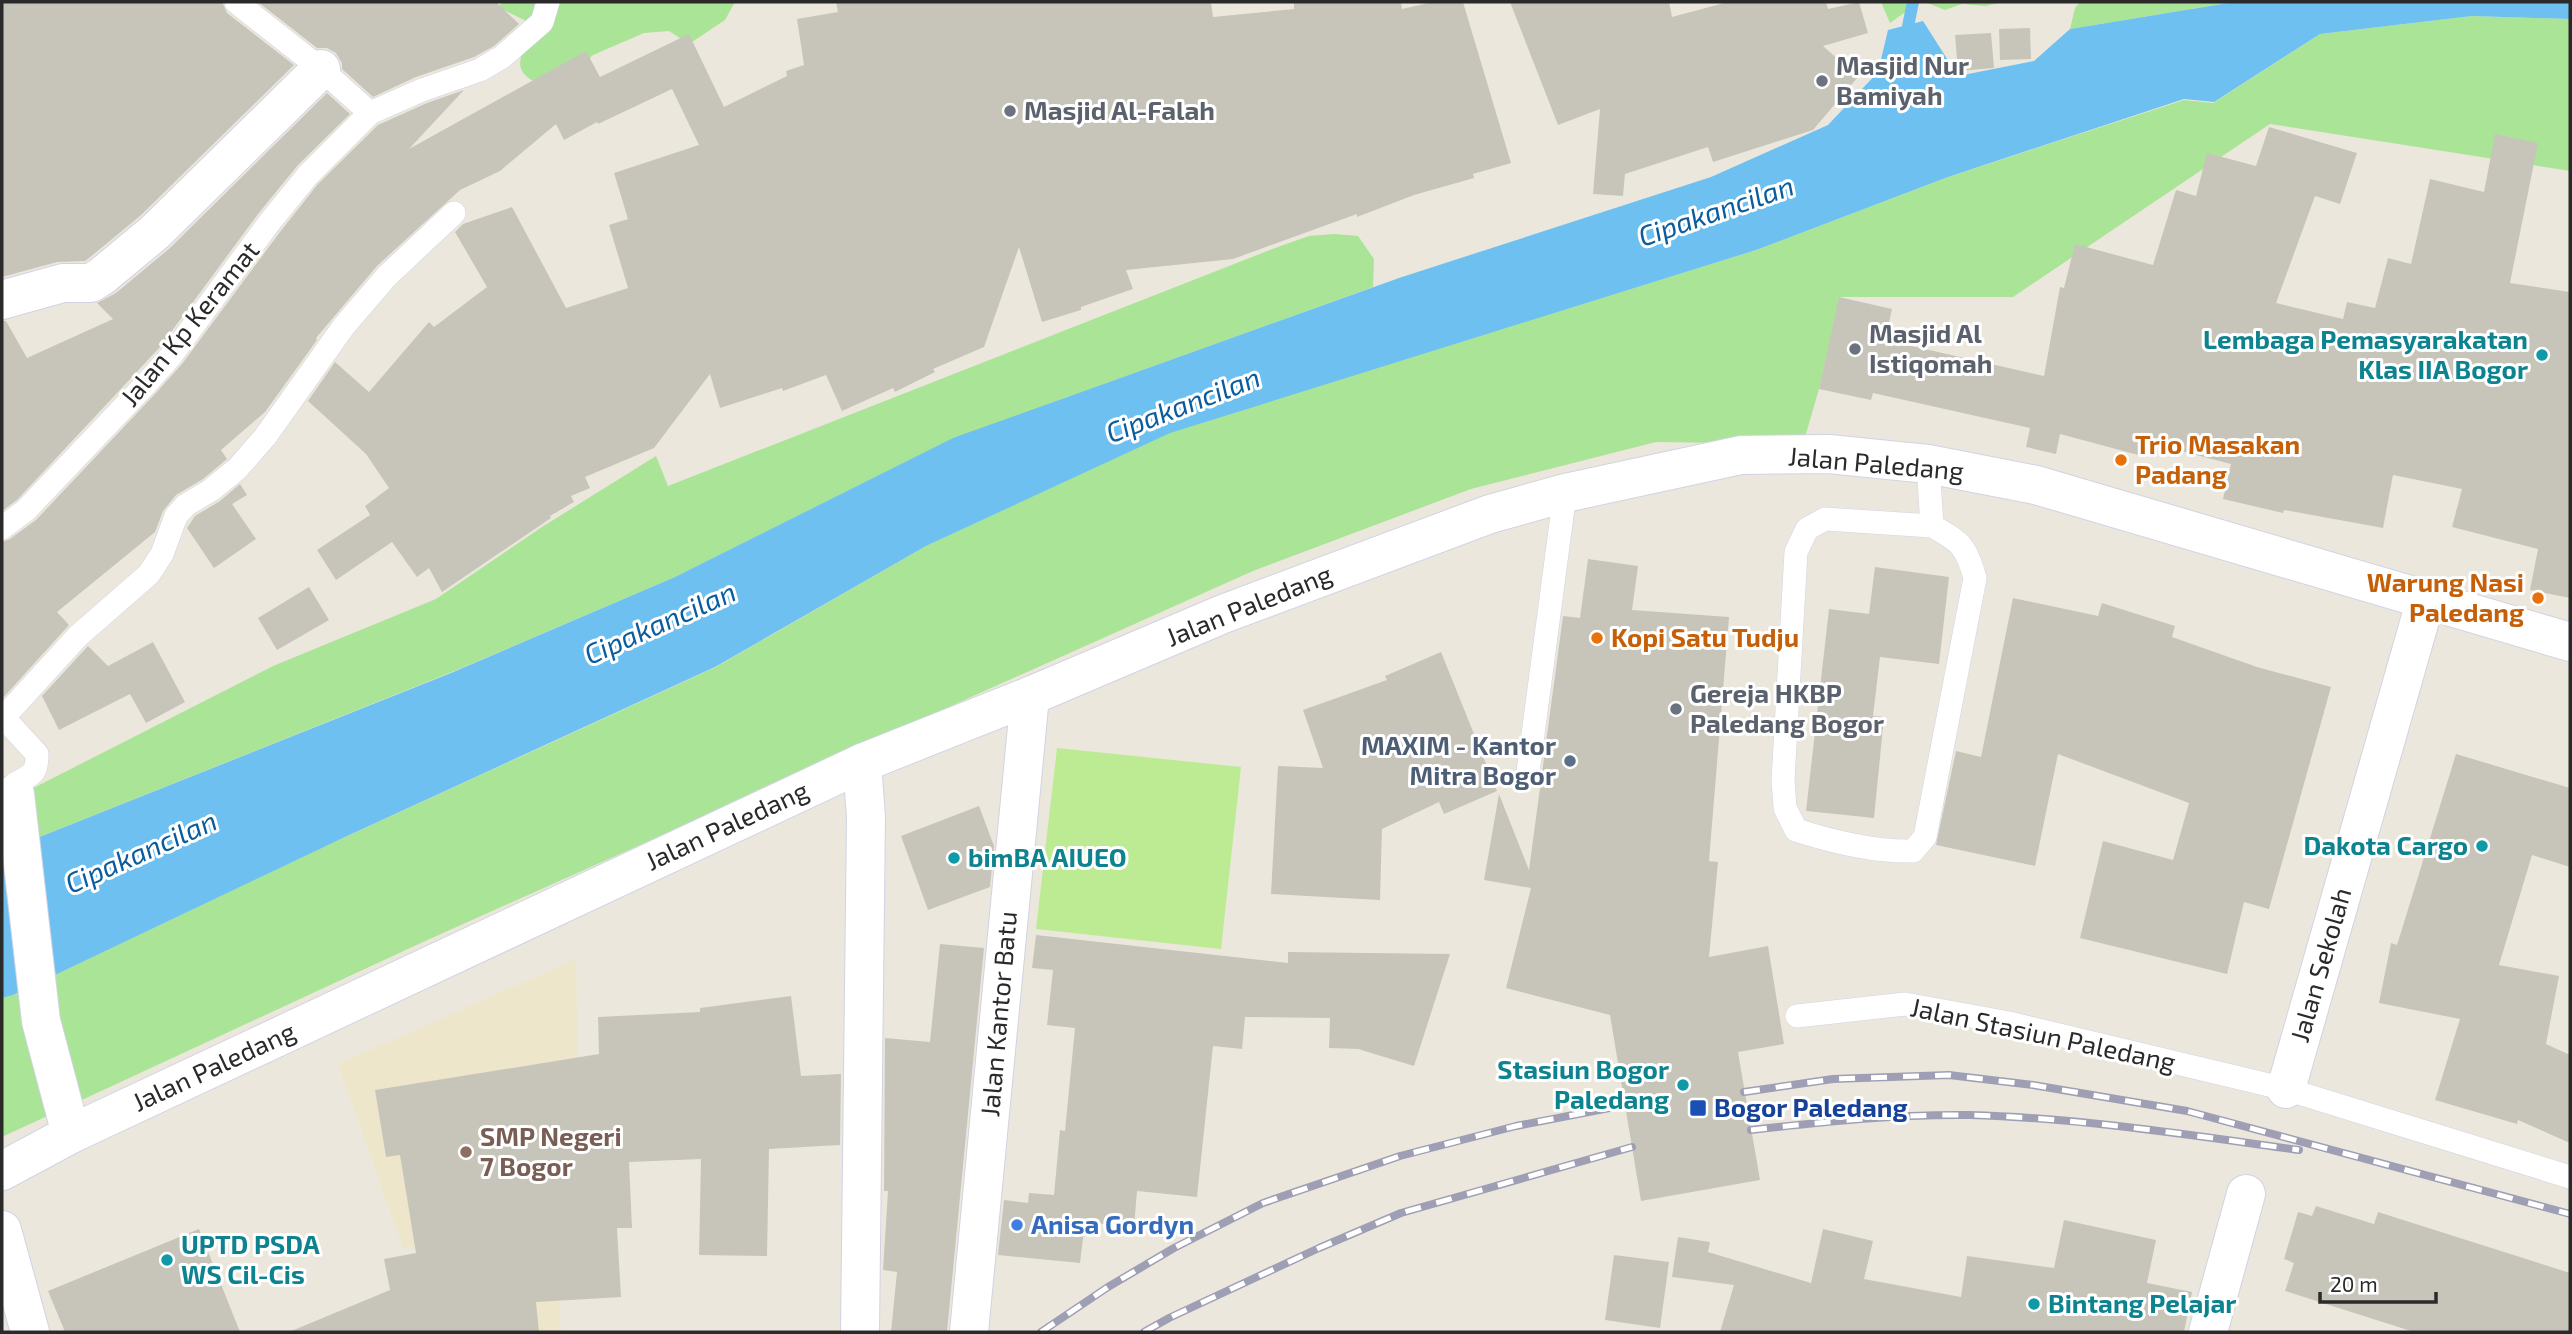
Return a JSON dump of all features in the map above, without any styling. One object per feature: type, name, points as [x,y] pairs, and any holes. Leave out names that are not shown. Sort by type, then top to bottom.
[{"type":"street","points":[[2,300],[63,283],[91,283],[103,276],[155,232],[321,69]]},
{"type":"street","name":"Jalan Paledang","points":[[2,1171],[71,1133],[862,763],[1236,609],[1490,514],[1565,493],[1741,455],[1829,454],[1928,464],[2036,485],[2570,642]]},
{"type":"street","name":"Jalan Sekolah","points":[[2286,1089],[2426,600]]},
{"type":"street","name":"Jalan Kantor Batu","points":[[969,1332],[1030,696]]},
{"type":"street","points":[[860,1332],[866,817],[862,763]]},
{"type":"street","points":[[11,800],[40,1011],[71,1133]]},
{"type":"street","points":[[2208,1332],[2246,1194]]},
{"type":"street","points":[[2,1230],[30,1332]]},
{"type":"lane","points":[[236,2],[321,69],[370,113]]},
{"type":"lane","name":"Jalan Kp Keramat","points":[[2,528],[26,510],[171,356],[269,223],[308,175],[370,113],[422,90],[480,70],[502,57],[542,22],[548,2]]},
{"type":"lane","points":[[11,800],[15,784],[31,776],[37,767],[37,754],[3,717],[78,636],[149,573],[162,554],[176,516],[186,505],[211,490],[237,469],[265,437],[344,326],[387,276],[454,213]]},
{"type":"lane","points":[[1928,464],[1932,526]]},
{"type":"lane","points":[[1528,772],[1565,493]]},
{"type":"lane","points":[[1825,519],[1932,526],[1953,538],[1968,553],[1975,578],[1925,837],[1913,851],[1896,851],[1818,837],[1797,830],[1785,808],[1783,780],[1797,552],[1807,529],[1825,519]]},
{"type":"lane","name":"Jalan Stasiun Paledang","points":[[1797,1016],[1905,1004],[2009,1023],[2286,1089],[2570,1177]]},
{"type":"shaded area","name":"SMP Negeri 7 Bogor","points":[[576,959],[579,1116],[552,1185],[561,1332],[449,1332],[438,1243],[403,1248],[338,1064]]},
{"type":"green space","points":[[503,2],[735,2],[725,20],[689,44],[669,31],[644,33],[593,55],[555,91],[540,85],[523,73],[521,59],[536,26],[498,7]]},
{"type":"green space","points":[[1881,2],[1915,2],[1915,5],[1890,23]]},
{"type":"green space","points":[[1925,2],[2002,2],[1986,6],[1962,4],[1945,10]]},
{"type":"green space","points":[[2080,2],[2233,2],[2070,29],[2075,8]]},
{"type":"green space","points":[[2472,16],[2570,19],[2570,171],[2270,124],[2013,297],[1840,297],[1803,444],[1656,442],[1471,489],[1253,571],[423,942],[2,1137],[2,998],[716,667],[926,546],[1168,433],[1756,250],[1948,177],[2184,100],[2213,103],[2320,34]]},
{"type":"green space","points":[[1309,236],[1358,236],[1374,259],[1373,287],[1054,402],[928,451],[675,577],[457,670],[2,852],[2,804],[273,666],[436,599],[542,527],[656,456],[668,486],[1275,248]]},
{"type":"green space","points":[[1057,748],[1241,767],[1221,949],[1036,929]]},
{"type":"water","name":"Cipakancilan","points":[[2234,2],[2570,2],[2570,19],[2472,16],[2320,34],[2214,102],[2184,99],[1948,177],[1756,250],[1170,433],[926,546],[715,667],[2,998],[2,852],[451,673],[675,577],[953,438],[1399,278],[1711,177],[1828,125],[1878,72],[1888,30],[1923,21],[1958,76],[2034,61],[2070,29]]},
{"type":"building","points":[[2,2],[222,2],[227,13],[294,65],[140,216],[85,261],[57,262],[2,277]]},
{"type":"building","points":[[258,2],[496,2],[519,24],[494,46],[474,57],[416,77],[373,97],[342,69],[342,63],[336,53],[327,48],[317,48]]},
{"type":"building","points":[[836,2],[1211,2],[1213,17],[1294,9],[1294,3],[1401,2],[1402,9],[1433,2],[1463,2],[1511,163],[1473,174],[1474,178],[1414,195],[1357,217],[1357,214],[1233,259],[1126,270],[1133,289],[1042,322],[1019,247],[984,347],[933,369],[935,372],[895,392],[893,388],[842,411],[826,375],[783,391],[782,388],[720,408],[710,374],[654,448],[585,477],[590,488],[571,496],[574,502],[442,592],[429,568],[417,577],[392,542],[336,580],[317,550],[370,515],[365,506],[389,488],[366,454],[308,401],[335,362],[369,392],[429,322],[434,327],[487,287],[455,232],[463,224],[512,207],[566,308],[628,288],[609,225],[628,219],[614,173],[699,145],[672,89],[598,124],[597,122],[564,140],[556,124],[500,171],[460,190],[377,266],[316,338],[265,412],[221,450],[227,459],[203,479],[176,495],[163,511],[155,532],[57,612],[69,625],[2,699],[2,542],[36,520],[182,364],[318,184],[378,125],[464,90],[409,149],[586,51],[600,77],[689,34],[724,107],[787,76],[786,71],[804,65],[797,19],[838,12]]},
{"type":"building","points":[[1510,2],[1669,2],[1672,17],[1728,2],[1826,2],[1828,9],[1859,2],[1868,33],[1823,46],[1858,77],[1813,130],[1713,162],[1708,147],[1625,174],[1623,196],[1593,194],[1600,109],[1558,125]]},
{"type":"building","points":[[2030,28],[2031,59],[2000,60],[1999,29]]},
{"type":"building","points":[[1991,33],[1994,68],[1958,71],[1955,35]]},
{"type":"building","points":[[327,93],[350,114],[298,165],[258,214],[160,347],[17,500],[2,511],[2,321],[6,321],[27,358],[113,319],[97,303],[116,293],[170,248]]},
{"type":"building","points":[[2269,127],[2357,153],[2340,204],[2315,196],[2276,303],[2343,319],[2347,302],[2375,308],[2388,258],[2411,264],[2430,179],[2484,192],[2495,134],[2538,143],[2510,283],[2570,292],[2570,598],[2530,590],[2538,549],[2452,527],[2462,489],[2393,475],[2383,528],[2284,510],[2283,513],[2223,499],[2231,464],[2146,442],[2142,456],[2060,434],[2056,454],[2026,447],[2030,428],[1873,393],[1871,400],[1819,389],[1839,297],[1892,309],[1885,340],[2044,376],[2060,287],[2064,288],[2075,244],[2153,265],[2176,190],[2196,196],[2207,153],[2256,166]]},
{"type":"building","points":[[240,484],[247,495],[232,504],[256,539],[214,568],[187,528],[195,516],[220,501]]},
{"type":"building","points":[[1588,559],[1638,566],[1632,610],[1729,617],[1709,861],[1718,862],[1709,957],[1768,946],[1784,1044],[1738,1052],[1760,1180],[1641,1201],[1610,1015],[1506,988],[1531,888],[1484,880],[1499,794],[1529,870],[1563,616],[1580,618]]},
{"type":"building","points":[[1875,567],[1949,577],[1939,664],[1880,657],[1873,716],[1884,717],[1874,818],[1806,811],[1829,609],[1869,614]]},
{"type":"building","points":[[309,587],[329,620],[277,650],[258,618]]},
{"type":"building","points":[[2013,598],[2098,616],[2102,603],[2175,626],[2172,637],[2257,667],[2331,687],[2269,909],[2244,902],[2227,974],[2080,938],[2103,841],[2173,860],[2189,803],[2058,754],[2035,866],[1936,845],[1956,751],[1981,757]]},
{"type":"building","points":[[153,642],[185,702],[146,723],[130,694],[59,730],[42,696],[88,646],[108,666]]},
{"type":"building","points":[[1441,652],[1497,791],[1444,814],[1439,802],[1382,829],[1380,900],[1271,894],[1278,766],[1323,768],[1303,710],[1387,680],[1385,676]]},
{"type":"building","points":[[2456,754],[2570,788],[2570,867],[2532,855],[2499,965],[2559,976],[2546,1044],[2570,1055],[2570,1143],[2518,1120],[2517,1124],[2435,1100],[2460,1019],[2379,1003],[2391,943],[2397,945]]},
{"type":"building","name":"bimBA AIUEO","points":[[979,806],[994,846],[990,887],[928,910],[901,836]]},
{"type":"building","points":[[1036,935],[1288,963],[1288,952],[1450,954],[1414,1066],[1358,1049],[1329,1048],[1330,1018],[1245,1017],[1242,1049],[1213,1046],[1197,1197],[1137,1191],[1134,1227],[1085,1222],[1080,1263],[998,1255],[1004,1200],[1028,1203],[1029,1193],[1054,1195],[1060,1130],[1065,1131],[1075,1028],[1047,1025],[1053,970],[1032,968]]},
{"type":"building","points":[[940,944],[984,948],[947,1332],[891,1332],[897,1272],[883,1270],[888,1191],[884,1191],[885,1038],[930,1042]]},
{"type":"building","points":[[791,996],[801,1076],[841,1074],[840,1145],[769,1149],[767,1256],[699,1255],[701,1159],[629,1162],[632,1228],[617,1228],[621,1297],[536,1302],[539,1332],[289,1332],[390,1290],[384,1259],[416,1253],[400,1155],[386,1157],[375,1090],[599,1054],[598,1017],[700,1012],[700,1008]]},
{"type":"building","points":[[2316,1206],[2374,1224],[2378,1212],[2570,1273],[2570,1332],[2414,1332],[2285,1291],[2294,1263],[2284,1259],[2298,1212],[2312,1216]]},
{"type":"building","points":[[2064,1220],[2156,1240],[2147,1283],[2192,1292],[2184,1332],[1720,1332],[1734,1285],[1672,1277],[1678,1237],[1710,1242],[1708,1252],[1811,1283],[1823,1229],[1873,1241],[1864,1279],[1961,1297],[1967,1256],[2054,1268]]},
{"type":"building","name":"UPTD PSDA WS Cil-Cis","points":[[199,1229],[240,1332],[65,1332],[48,1291]]},
{"type":"building","points":[[1614,1255],[1669,1262],[1660,1328],[1605,1320]]},
{"type":"waterway","points":[[1905,41],[1913,2]]},
{"type":"railway","points":[[1744,1092],[1833,1079],[1949,1075],[2033,1085],[2187,1111],[2570,1214]]},
{"type":"railway","points":[[1041,1332],[1108,1287],[1174,1248],[1263,1203],[1400,1156],[1516,1126],[1625,1105]]},
{"type":"railway","points":[[1751,1130],[1888,1117],[1970,1115],[2094,1123],[2299,1150]]},
{"type":"railway","points":[[1144,1332],[1319,1248],[1401,1213],[1632,1147]]},
{"type":"place","name":"Masjid Nur Bamiyah","points":[[1822,81]]},
{"type":"place","name":"Masjid Al-Falah","points":[[1010,111]]},
{"type":"place","name":"Masjid Al Istiqomah","points":[[1855,349]]},
{"type":"place","name":"Lembaga Pemasyarakatan Klas IIA Bogor","points":[[2542,355]]},
{"type":"place","name":"Trio Masakan Padang","points":[[2121,460]]},
{"type":"place","name":"Warung Nasi Paledang","points":[[2538,598]]},
{"type":"place","name":"Kopi Satu Tudju","points":[[1597,638]]},
{"type":"place","name":"Gereja HKBP Paledang Bogor","points":[[1676,709]]},
{"type":"place","name":"MAXIM - Kantor Mitra Bogor","points":[[1570,761]]},
{"type":"place","name":"Dakota Cargo","points":[[2482,846]]},
{"type":"place","name":"bimBA AIUEO","points":[[954,858]]},
{"type":"place","name":"Stasiun Bogor Paledang","points":[[1683,1085]]},
{"type":"place","name":"Bogor Paledang","points":[[1698,1108]]},
{"type":"place","name":"SMP Negeri 7 Bogor","points":[[466,1152]]},
{"type":"place","name":"Anisa Gordyn","points":[[1017,1225]]},
{"type":"place","name":"UPTD PSDA WS Cil-Cis","points":[[167,1260]]},
{"type":"place","name":"Bintang Pelajar","points":[[2034,1304]]}]
